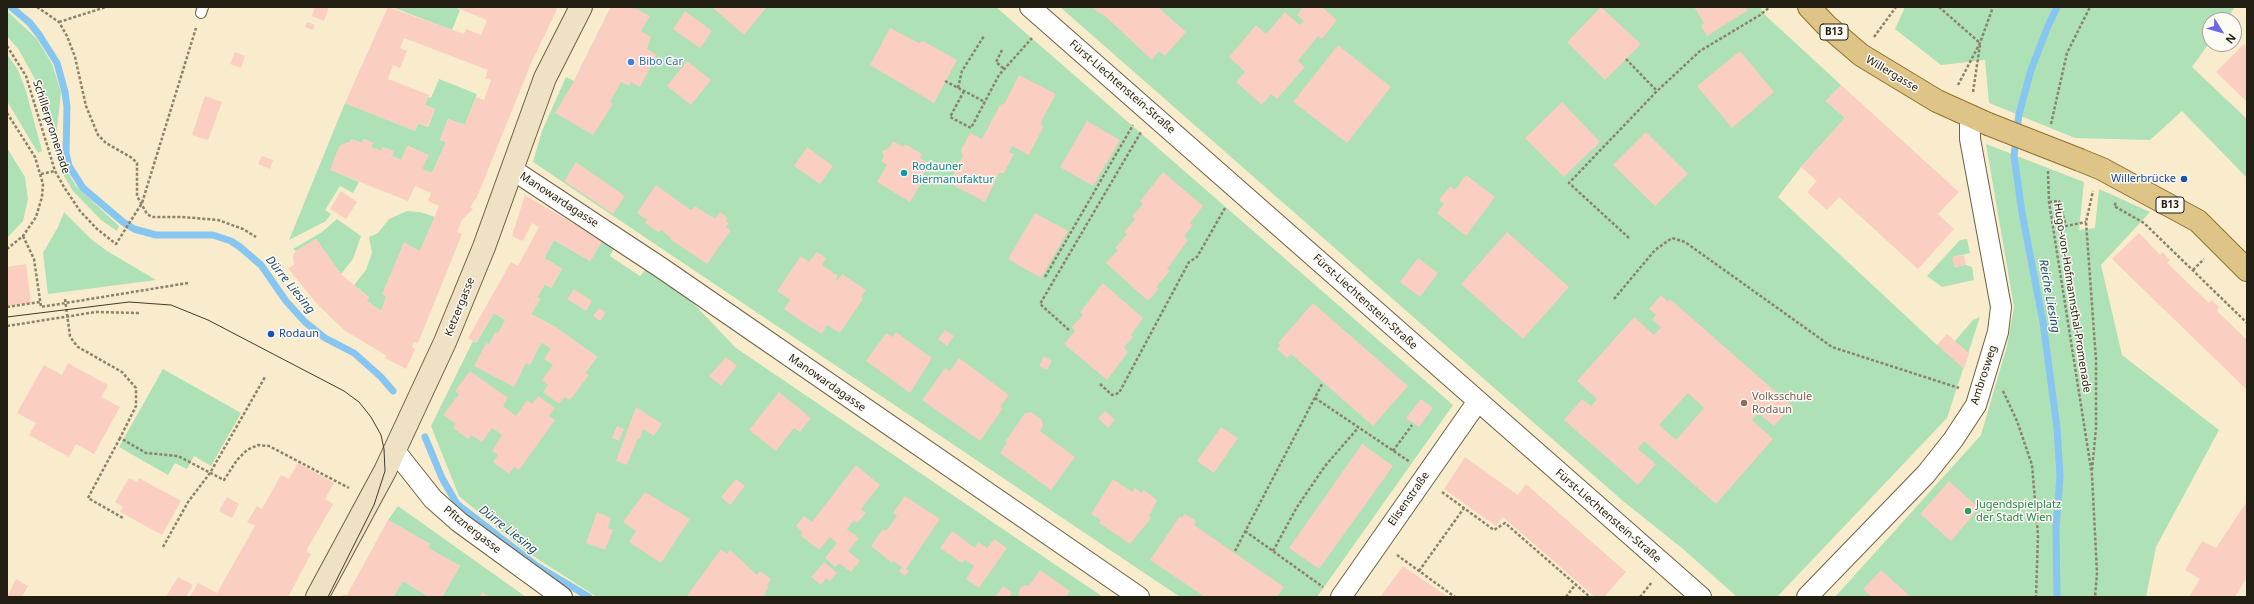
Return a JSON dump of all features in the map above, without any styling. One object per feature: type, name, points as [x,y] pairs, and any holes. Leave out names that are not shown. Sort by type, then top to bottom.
[{"type":"main road","name":"Ketzergasse","points":[[317,597],[395,451],[445,342],[484,248],[545,78],[581,7]]},
{"type":"main road","name":"Willergasse","points":[[1809,7],[1826,26],[1861,55],[1937,101],[1979,120]]},
{"type":"main road","name":"B13","points":[[1979,120],[2102,169],[2198,221],[2247,270]]},
{"type":"street","name":"Fürst-Liechtenstein-Straße","points":[[1030,7],[1150,111],[1700,597]]},
{"type":"street","name":"Ambrosweg","points":[[1807,597],[1930,468],[1953,440],[1976,405],[1998,332],[2001,306],[1970,139],[1979,120]]},
{"type":"street","name":"Manowardagasse","points":[[513,170],[663,269],[1139,597]]},
{"type":"street","name":"Elisenstraße","points":[[1333,592],[1380,542],[1478,401]]},
{"type":"street","name":"Pfitznergasse","points":[[395,451],[433,499],[459,522],[562,597]]},
{"type":"path","points":[[37,7],[59,22],[74,57],[92,124],[106,143],[132,158],[137,163],[138,196],[147,214],[152,217],[182,217],[218,220],[243,229],[256,237]]},
{"type":"path","points":[[59,22],[106,7]]},
{"type":"path","points":[[1629,238],[1569,183],[1657,91],[1700,51],[1760,15],[1770,7]]},
{"type":"path","points":[[1861,55],[1896,7]]},
{"type":"path","points":[[1939,7],[1980,42]]},
{"type":"path","points":[[1956,90],[1980,42],[1993,7]]},
{"type":"path","points":[[2050,128],[2067,53],[2090,7]]},
{"type":"path","points":[[142,203],[202,10]]},
{"type":"path","points":[[964,91],[950,117],[971,128],[999,75],[1047,22]]},
{"type":"path","points":[[958,88],[962,71],[984,36]]},
{"type":"path","points":[[1979,120],[1980,42]]},
{"type":"path","name":"Schillerpromenade","points":[[7,46],[26,76],[55,171],[80,211],[97,229],[116,244],[142,203]]},
{"type":"path","points":[[1002,50],[996,62],[1004,69]]},
{"type":"path","points":[[1626,59],[1657,91]]},
{"type":"path","points":[[945,81],[985,102]]},
{"type":"path","points":[[1045,277],[1133,124],[1150,111]]},
{"type":"path","points":[[1069,330],[1040,304],[1141,131],[1150,111]]},
{"type":"path","points":[[7,113],[29,145],[41,174],[43,184],[41,204],[36,217],[23,236],[7,249]]},
{"type":"path","name":"Hugo-von-Hofmannsthal-Promenade","points":[[2048,165],[2048,202],[2092,475],[2097,573],[2095,597]]},
{"type":"path","points":[[2092,475],[2096,428],[2096,360],[2086,222],[2091,196],[2102,169]]},
{"type":"path","points":[[41,174],[55,171]]},
{"type":"path","points":[[1100,384],[1112,395],[1118,393],[1189,262],[1197,258],[1226,205],[1239,190]]},
{"type":"path","points":[[2048,202],[2059,201],[2066,226],[2086,222]]},
{"type":"path","points":[[2117,201],[2114,206],[2144,223],[2247,323]]},
{"type":"path","points":[[23,236],[34,258],[40,302],[41,306],[43,307],[188,283]]},
{"type":"path","points":[[1614,299],[1655,250],[1672,238],[1685,242],[1832,347],[1958,388],[1980,389],[2001,386],[2017,421],[2032,464],[2038,535],[2036,597]]},
{"type":"path","points":[[2193,270],[2204,259]]},
{"type":"path","points":[[65,299],[70,336],[73,342],[122,372],[136,388],[136,406],[88,498],[123,518]]},
{"type":"path","points":[[7,307],[40,302]]},
{"type":"path","points":[[7,326],[96,312],[139,313]]},
{"type":"path","points":[[163,547],[188,502],[210,473],[265,377]]},
{"type":"path","points":[[1235,551],[1322,384]]},
{"type":"path","points":[[1315,398],[1393,451],[1494,530],[1505,523],[1590,597]]},
{"type":"path","points":[[1393,451],[1412,425]]},
{"type":"path","points":[[1273,551],[1297,507],[1321,471],[1358,428]]},
{"type":"path","points":[[120,438],[146,453],[178,456],[224,480],[237,460],[247,450],[258,446],[269,446],[370,499]]},
{"type":"path","points":[[1419,571],[1464,508]]},
{"type":"path","points":[[1245,531],[1333,592]]},
{"type":"path","points":[[1380,542],[1455,597]]},
{"type":"path","points":[[1566,597],[1575,585]]},
{"type":"green space","points":[[392,7],[455,7],[460,10],[452,30]]},
{"type":"green space","points":[[611,7],[996,7],[1453,405],[1317,597],[1180,597],[533,162],[542,131],[566,77],[574,81]]},
{"type":"green space","points":[[1060,7],[1760,7],[1764,14],[1841,85],[1826,101],[1845,118],[1801,167],[1778,197],[1937,345],[1955,341],[1973,320],[1980,317],[1947,418],[1777,597],[1737,597],[1683,549],[1623,501]]},
{"type":"green space","points":[[1905,7],[2235,7],[2232,12],[2202,12],[2203,52],[2192,67],[2247,119],[2247,178],[2182,111],[2150,140],[2075,138],[1989,103],[1985,60],[1941,65],[1895,29]]},
{"type":"green space","points":[[7,11],[37,39],[52,64],[61,92],[56,138],[65,168],[76,186],[119,226],[117,231],[101,220],[73,191],[60,169],[36,81],[19,50],[7,36]]},
{"type":"green space","points":[[7,54],[18,70],[26,91],[42,151],[38,153],[7,101]]},
{"type":"green space","points":[[439,79],[477,94],[465,125],[448,119],[440,140],[446,142],[432,173],[422,169],[428,155],[408,146],[401,160],[392,156],[393,151],[383,147],[381,151],[371,147],[373,143],[364,139],[362,143],[351,139],[350,142],[340,146],[331,170],[359,182],[353,193],[340,186],[325,210],[331,214],[326,221],[289,240],[345,103],[415,131],[418,123],[428,127],[435,109],[425,105],[428,97],[431,98]]},
{"type":"green space","points":[[1986,144],[2084,182],[2079,230],[2095,228],[2099,189],[2150,212],[2101,265],[2122,355],[2219,430],[2156,547],[2146,597],[1835,597],[1981,435],[2007,346],[2014,307]]},
{"type":"green space","points":[[7,148],[25,177],[28,199],[23,221],[7,238]]},
{"type":"green space","points":[[407,211],[420,212],[435,217],[420,251],[386,297],[381,311],[367,301],[369,297],[354,285],[366,270],[372,253],[369,237],[378,233],[389,219]]},
{"type":"green space","points":[[64,212],[91,239],[107,251],[156,280],[48,294],[43,253],[58,227]]},
{"type":"green space","points":[[337,219],[361,236],[353,259],[341,274],[316,239],[296,251],[293,249],[322,232]]},
{"type":"green space","points":[[1967,239],[1970,253],[1953,257],[1955,267],[1966,265],[1972,267],[1974,280],[1942,287],[1927,276],[1960,240]]},
{"type":"green space","points":[[554,240],[590,261],[602,241],[614,248],[610,256],[640,276],[646,269],[689,299],[736,348],[1103,597],[597,597],[524,550],[459,496],[431,426],[473,341],[476,343],[494,313],[546,345],[585,373],[597,357],[557,328],[531,314],[540,299],[537,297],[545,284],[551,288],[562,269],[544,258]]},
{"type":"green space","points":[[163,369],[241,413],[211,466],[194,456],[187,469],[175,463],[168,475],[119,447]]},
{"type":"green space","points":[[398,506],[526,597],[442,597],[460,566],[428,548],[430,544],[388,520]]},
{"type":"green space","points":[[403,581],[429,597],[393,597]]},
{"type":"building","points":[[315,7],[329,7],[324,21],[312,16]]},
{"type":"building","points":[[388,7],[464,34],[466,29],[481,35],[487,20],[455,7],[558,7],[532,61],[477,197],[470,207],[473,209],[462,220],[457,232],[462,234],[418,343],[414,342],[412,347],[415,349],[406,369],[385,358],[387,356],[344,330],[317,304],[288,268],[294,265],[293,255],[297,250],[316,239],[341,274],[369,298],[367,301],[381,311],[386,297],[382,294],[404,242],[420,251],[439,206],[428,201],[431,193],[415,186],[408,201],[330,170],[338,149],[342,144],[350,142],[351,139],[362,143],[364,139],[373,143],[371,147],[381,151],[382,147],[394,151],[392,156],[401,160],[407,146],[429,155],[422,169],[432,173],[446,142],[440,140],[448,119],[465,125],[476,97],[484,100],[491,80],[485,78],[488,70],[404,38],[400,48],[407,51],[400,68],[393,65],[388,79],[429,95],[425,105],[435,109],[427,127],[418,123],[415,131],[345,103]]},
{"type":"building","points":[[611,7],[633,7],[650,16],[641,31],[651,37],[647,49],[657,55],[640,87],[631,82],[629,86],[621,82],[610,102],[613,104],[593,135],[555,113],[574,81]]},
{"type":"building","points":[[712,7],[767,7],[744,35]]},
{"type":"building","points":[[1095,7],[1158,7],[1186,32],[1165,56],[1159,51],[1152,60],[1105,16],[1093,9]]},
{"type":"building","points":[[1303,7],[1322,7],[1337,20],[1322,39],[1318,36],[1298,61],[1305,67],[1277,99],[1271,94],[1262,105],[1236,82],[1245,72],[1229,57],[1256,25],[1266,34],[1285,12],[1300,25],[1304,21],[1297,15]]},
{"type":"building","points":[[1601,7],[1641,44],[1605,80],[1567,42]]},
{"type":"building","points":[[1694,7],[1746,7],[1748,10],[1707,36],[1701,26],[1704,23]]},
{"type":"building","points":[[685,11],[712,31],[700,48],[673,29]]},
{"type":"building","points":[[307,22],[315,25],[313,30],[305,27]]},
{"type":"building","points":[[890,28],[919,43],[923,41],[957,60],[934,103],[870,65]]},
{"type":"building","points":[[2244,44],[2247,47],[2247,102],[2216,72],[2236,52],[2242,52],[2242,46]]},
{"type":"building","points":[[1338,45],[1391,87],[1347,143],[1293,102]]},
{"type":"building","points":[[1740,51],[1774,92],[1732,128],[1697,86]]},
{"type":"building","points":[[235,52],[245,56],[241,68],[230,64]]},
{"type":"building","points":[[687,61],[711,80],[691,105],[667,86]]},
{"type":"building","points":[[1019,75],[1056,94],[1041,122],[1043,128],[1029,155],[1012,146],[1009,152],[1014,154],[1004,173],[999,173],[985,202],[949,183],[963,156],[961,150],[970,133],[982,139],[1000,105],[1005,103]]},
{"type":"building","points":[[1841,85],[1959,192],[1938,214],[1954,229],[1918,269],[1839,197],[1827,210],[1807,192],[1817,181],[1801,167],[1845,118],[1826,101]]},
{"type":"building","points":[[205,96],[222,102],[208,140],[192,135]]},
{"type":"building","points":[[1562,102],[1600,142],[1564,177],[1525,138]]},
{"type":"building","points":[[1087,121],[1120,140],[1093,186],[1060,167]]},
{"type":"building","points":[[1646,132],[1688,174],[1655,206],[1613,165]]},
{"type":"building","name":"Rodauner Biermanufaktur","points":[[893,141],[903,147],[905,144],[922,154],[920,158],[930,164],[920,180],[922,182],[910,202],[877,182],[887,165],[881,161],[884,157],[882,151],[889,148]]},
{"type":"building","points":[[807,147],[833,166],[820,184],[794,166]]},
{"type":"building","points":[[262,156],[273,160],[270,169],[258,164]]},
{"type":"building","points":[[576,162],[625,196],[613,214],[564,181]]},
{"type":"building","points":[[1163,172],[1203,206],[1190,223],[1193,225],[1184,236],[1188,240],[1167,269],[1170,271],[1156,287],[1159,289],[1148,301],[1106,263],[1118,250],[1115,248],[1127,234],[1124,232],[1135,219],[1132,216],[1143,204],[1140,201]]},
{"type":"building","points":[[1466,175],[1495,197],[1466,236],[1437,213],[1444,204],[1439,200],[1450,186],[1455,190]]},
{"type":"building","points":[[656,185],[691,210],[695,206],[715,219],[720,212],[728,218],[726,221],[729,223],[726,227],[731,230],[707,264],[670,239],[671,238],[661,230],[659,233],[645,223],[647,220],[637,213]]},
{"type":"building","points":[[341,191],[357,202],[346,219],[330,209]]},
{"type":"building","points":[[525,195],[602,241],[590,261],[554,240],[544,258],[562,269],[551,288],[545,284],[537,297],[540,299],[531,314],[557,328],[597,357],[585,373],[589,375],[570,400],[565,397],[559,404],[543,392],[548,385],[542,380],[553,365],[544,359],[551,348],[542,342],[530,365],[526,363],[514,387],[474,366],[486,343],[489,344],[495,332],[498,333],[505,320],[494,313],[476,343],[468,338],[511,262],[518,266],[539,227],[532,223],[523,241],[512,236]]},
{"type":"building","points":[[1035,213],[1068,231],[1041,278],[1008,259]]},
{"type":"building","points":[[1507,232],[1569,287],[1523,339],[1461,284]]},
{"type":"building","points":[[2139,233],[2160,255],[2162,252],[2170,260],[2167,263],[2209,303],[2212,300],[2219,307],[2217,311],[2247,340],[2247,390],[2112,259]]},
{"type":"building","points":[[817,252],[826,258],[822,265],[838,276],[837,281],[842,274],[866,290],[861,297],[863,299],[840,333],[827,325],[822,334],[804,323],[784,309],[790,300],[777,291],[801,256],[809,262]]},
{"type":"building","points":[[1964,255],[1966,265],[1954,267],[1952,257]]},
{"type":"building","points":[[1418,258],[1438,273],[1420,297],[1400,282]]},
{"type":"building","points":[[26,264],[31,303],[7,306],[7,267]]},
{"type":"building","points":[[1103,283],[1143,318],[1131,335],[1133,337],[1124,347],[1128,352],[1107,380],[1064,344],[1075,331],[1072,327],[1083,315],[1080,312]]},
{"type":"building","points":[[574,289],[592,301],[586,311],[567,299]]},
{"type":"building","name":"Volksschule Rodaun","points":[[1661,295],[1668,302],[1670,299],[1792,406],[1774,426],[1758,413],[1752,420],[1773,439],[1716,504],[1644,441],[1638,449],[1656,464],[1638,485],[1564,420],[1582,399],[1591,406],[1597,399],[1577,381],[1634,317],[1654,335],[1661,327],[1652,320],[1656,315],[1649,309]],"holes":[[[1688,393],[1704,408],[1676,440],[1659,425]]]},
{"type":"building","points":[[1313,303],[1408,386],[1373,426],[1291,354],[1287,358],[1277,349],[1280,345],[1278,343]]},
{"type":"building","points":[[599,308],[606,313],[600,321],[593,316]]},
{"type":"building","points":[[945,330],[954,336],[947,346],[938,339]]},
{"type":"building","points":[[896,332],[932,358],[910,393],[866,361],[886,333],[893,337]]},
{"type":"building","points":[[1947,334],[1969,353],[1964,369],[1937,345]]},
{"type":"building","points":[[1044,356],[1052,361],[1047,370],[1039,366]]},
{"type":"building","points":[[726,357],[737,366],[721,386],[709,376]]},
{"type":"building","points":[[959,358],[1009,395],[1000,407],[1003,408],[980,441],[922,400],[945,368],[950,371]]},
{"type":"building","points":[[68,363],[108,385],[101,397],[120,407],[94,454],[76,444],[69,457],[29,435],[36,423],[17,413],[44,365],[62,375]]},
{"type":"building","points":[[470,371],[508,398],[503,406],[516,416],[527,400],[532,404],[538,396],[555,408],[549,416],[555,420],[519,470],[514,467],[509,474],[493,462],[498,455],[492,451],[502,435],[492,428],[482,442],[471,435],[468,439],[453,428],[456,424],[443,415],[459,394],[455,391]]},
{"type":"building","points":[[779,392],[811,418],[800,432],[794,428],[776,451],[749,430]]},
{"type":"building","points":[[1421,399],[1433,408],[1419,427],[1406,418]]},
{"type":"building","points":[[636,407],[662,424],[654,436],[643,429],[640,439],[638,438],[627,465],[616,461]]},
{"type":"building","points":[[1105,411],[1115,420],[1108,428],[1098,418]]},
{"type":"building","points":[[1031,412],[1042,420],[1043,426],[1040,431],[1075,457],[1051,490],[1000,453],[1007,443],[1005,442],[1025,413]]},
{"type":"building","points":[[617,426],[624,429],[619,441],[612,438]]},
{"type":"building","points":[[1221,427],[1238,438],[1214,473],[1197,461]]},
{"type":"building","points":[[1362,444],[1393,466],[1319,569],[1289,548]]},
{"type":"building","points":[[1465,457],[1518,495],[1526,484],[1626,572],[1604,597],[1595,597],[1503,517],[1496,526],[1444,489]]},
{"type":"building","points":[[298,463],[334,483],[325,499],[333,504],[306,551],[311,554],[288,597],[190,597],[198,583],[217,593],[255,526],[247,522],[257,506],[262,509],[281,475],[289,479]]},
{"type":"building","points":[[856,465],[880,485],[861,509],[866,513],[857,523],[854,520],[847,529],[859,538],[848,551],[860,561],[851,572],[839,563],[835,567],[825,558],[837,543],[830,537],[819,550],[800,535],[802,532],[796,526],[804,516],[812,522]]},
{"type":"building","points":[[129,478],[137,482],[139,478],[181,501],[162,535],[120,512],[123,507],[115,502]]},
{"type":"building","points":[[736,479],[745,486],[730,505],[721,497]]},
{"type":"building","points":[[1113,479],[1132,492],[1135,488],[1142,493],[1144,490],[1157,500],[1149,516],[1151,518],[1130,544],[1099,523],[1101,520],[1091,514]]},
{"type":"building","points":[[1949,481],[1979,508],[1951,541],[1920,514]]},
{"type":"building","points":[[645,492],[690,519],[661,563],[629,542],[636,531],[623,522]]},
{"type":"building","points":[[905,496],[940,519],[906,569],[909,571],[905,576],[899,571],[902,567],[893,561],[892,563],[871,546],[883,529],[886,531],[897,516],[893,513]]},
{"type":"building","points":[[227,497],[239,504],[232,518],[219,511]]},
{"type":"building","points":[[2247,501],[2247,577],[2235,597],[2189,597],[2200,579],[2185,570],[2202,541],[2216,548]]},
{"type":"building","points":[[597,512],[611,518],[608,528],[613,530],[605,550],[586,543]]},
{"type":"building","points":[[1185,514],[1196,521],[1194,525],[1284,587],[1277,597],[1205,597],[1150,560],[1180,516],[1182,518]]},
{"type":"building","points":[[388,520],[430,544],[428,548],[460,566],[442,597],[429,597],[403,581],[393,597],[342,597],[343,595],[347,595]]},
{"type":"building","points":[[952,531],[975,548],[978,542],[987,548],[994,539],[1007,548],[979,588],[966,579],[974,566],[965,560],[962,563],[940,548]]},
{"type":"building","points":[[721,549],[727,554],[730,550],[757,575],[760,571],[771,579],[767,586],[769,587],[764,594],[768,597],[686,597]]},
{"type":"building","points":[[824,562],[837,573],[830,581],[826,578],[821,585],[811,577]]},
{"type":"building","points":[[1403,566],[1448,597],[1381,596]]},
{"type":"building","points":[[1040,570],[1070,591],[1066,597],[1018,597],[1020,588],[1025,585],[1029,586]]},
{"type":"building","points":[[1881,570],[1911,597],[1872,597],[1863,589]]},
{"type":"building","points":[[178,577],[193,585],[186,597],[166,597]]},
{"type":"building","points":[[16,579],[28,586],[22,597],[7,597]]},
{"type":"building","points":[[1003,586],[1012,592],[1009,597],[995,597]]},
{"type":"building","points":[[482,592],[491,597],[479,597]]},
{"type":"waterway","name":"Dürre Liesing","points":[[11,7],[30,23],[57,63],[65,92],[67,107],[66,153],[69,166],[83,188],[123,222],[134,229],[156,235],[213,235],[231,241],[261,265],[286,301],[305,322],[325,338],[354,353],[381,377],[393,391]]},
{"type":"waterway","name":"Reiche Liesing","points":[[2057,7],[2031,70],[2019,114],[2014,156],[2022,213],[2043,322],[2057,428],[2060,476],[2056,529],[2057,597]]},
{"type":"waterway","name":"Dürre Liesing","points":[[425,437],[442,478],[457,504],[537,566],[589,597]]},
{"type":"tram line","points":[[7,317],[129,302],[171,305],[208,320],[344,391],[359,402],[371,417],[381,435],[384,449],[385,471],[374,505],[328,597]]},
{"type":"place","name":"Bibo Car","points":[[631,62]]},
{"type":"place","name":"Rodauner Biermanufaktur","points":[[904,173]]},
{"type":"place","name":"Willerbrücke","points":[[2184,179]]},
{"type":"place","name":"Rodaun","points":[[271,334]]},
{"type":"place","name":"Volksschule Rodaun","points":[[1744,403]]},
{"type":"place","name":"Jugendspielplatz der Stadt Wien","points":[[1968,511]]}]
